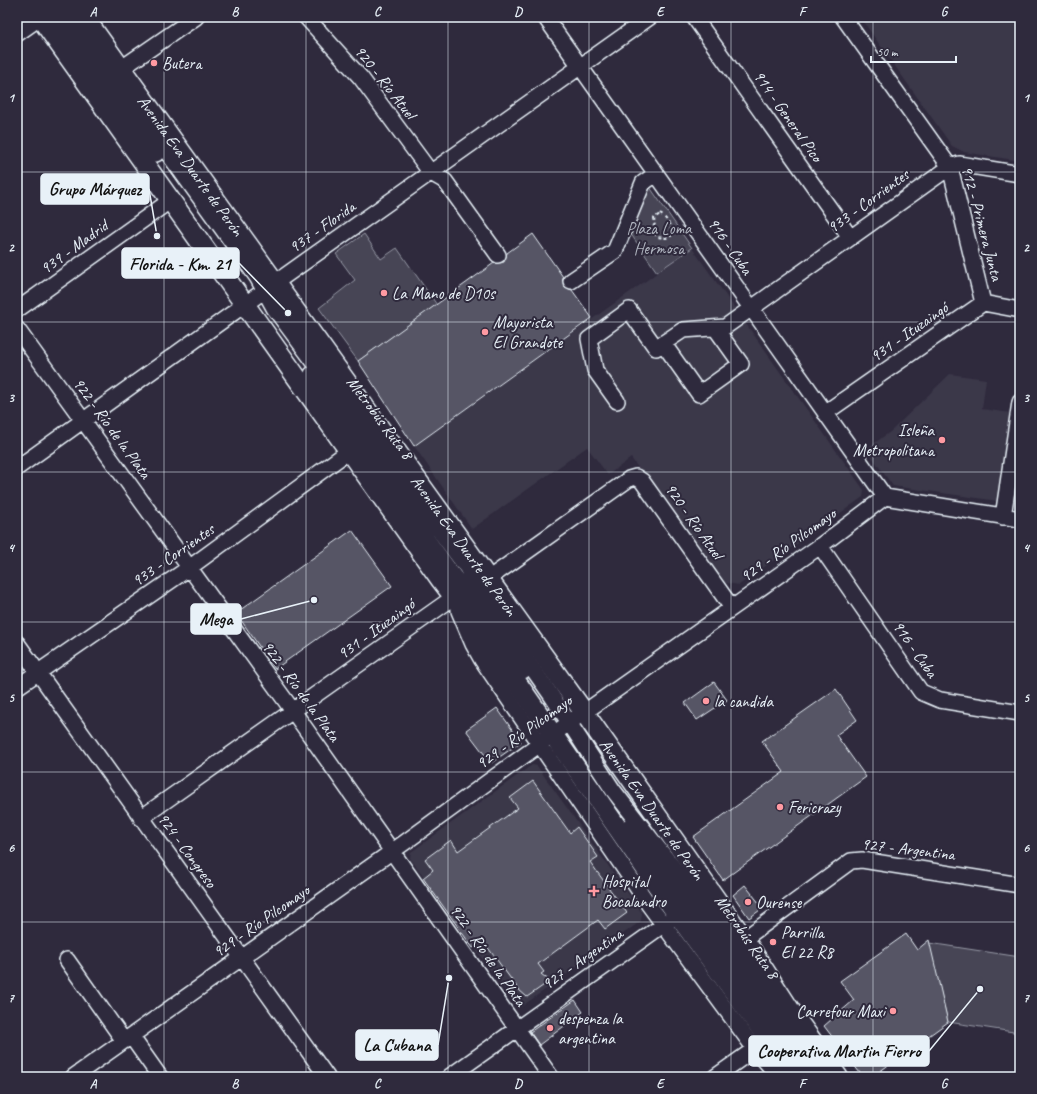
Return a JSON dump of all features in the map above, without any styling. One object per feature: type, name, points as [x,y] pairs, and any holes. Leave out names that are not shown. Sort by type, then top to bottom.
[{"type":"main road","name":"Avenida Eva Duarte de Perón","points":[[41,17],[171,200],[260,293],[482,582],[537,646],[561,728],[670,920],[776,1032],[838,1077]]},
{"type":"main road","name":"Avenida Eva Duarte de Perón","points":[[84,17],[122,68],[260,293],[350,451],[458,594],[491,645],[744,939],[776,1032],[796,1077]]},
{"type":"main road","points":[[482,582],[517,630],[537,646]]},
{"type":"street","points":[[17,34],[41,17]]},
{"type":"street","name":"Metrobús Ruta 8","points":[[55,17],[244,275],[260,293]]},
{"type":"street","name":"Metrobús Ruta 8","points":[[70,17],[260,293],[356,442],[458,594]]},
{"type":"street","points":[[122,68],[196,17]]},
{"type":"street","name":"920 - Río Atuel","points":[[306,17],[361,78],[431,173],[445,181],[498,255]]},
{"type":"street","name":"916 - Cuba","points":[[545,17],[885,497]]},
{"type":"street","name":"937 - Florida","points":[[17,468],[260,293],[650,17]]},
{"type":"street","name":"914 - General Pico","points":[[694,17],[850,237]]},
{"type":"street","name":"912 - Primera Junta","points":[[843,17],[954,165],[983,303]]},
{"type":"street","points":[[954,165],[1020,174]]},
{"type":"street","name":"933 - Corrientes","points":[[716,329],[725,327],[850,237],[954,165]]},
{"type":"street","points":[[571,281],[615,251],[643,183],[656,174]]},
{"type":"street","name":"939 - Madrid","points":[[17,310],[171,200]]},
{"type":"street","points":[[983,303],[1020,310]]},
{"type":"street","name":"931 - Ituzaingó","points":[[825,413],[983,303]]},
{"type":"street","points":[[617,401],[595,370],[589,339],[629,310],[656,348],[663,343],[683,330],[716,329],[741,364],[699,394],[663,343]]},
{"type":"street","name":"922 - Río de la Plata","points":[[17,329],[293,711],[551,1077]]},
{"type":"street","points":[[1003,517],[1020,402]]},
{"type":"street","name":"933 - Corrientes","points":[[17,687],[189,568],[350,451]]},
{"type":"street","name":"920 - Río Atuel","points":[[636,478],[642,481],[732,608]]},
{"type":"street","name":"931 - Ituzaingó","points":[[141,818],[458,594],[482,582],[624,481],[636,478]]},
{"type":"street","points":[[885,497],[1020,519]]},
{"type":"street","name":"929 - Río Pilcomayo","points":[[73,1077],[392,852],[561,728],[820,546],[885,497]]},
{"type":"street","name":"916 - Cuba","points":[[820,546],[921,692],[940,700],[1020,713]]},
{"type":"street","name":"Metrobús Ruta 8","points":[[482,582],[486,602],[551,695],[561,728],[676,892],[809,1077]]},
{"type":"street","points":[[517,630],[539,662],[551,695]]},
{"type":"street","name":"924 - Congreso","points":[[17,643],[327,1077]]},
{"type":"street","name":"927 - Argentina","points":[[744,939],[850,861],[862,860],[1020,884]]},
{"type":"street","name":"927 - Argentina","points":[[449,1077],[670,920]]},
{"type":"street","points":[[67,960],[160,1077]]},
{"type":"street","name":"Metrobús Ruta 8","points":[[776,1032],[824,1077]]},
{"type":"street","points":[[715,1077],[776,1032]]},
{"type":"street","name":"Avenida Eva Duarte de Perón","points":[[776,1032],[779,1077]]},
{"type":"path","points":[[660,214],[667,220],[672,232],[669,237],[661,238],[657,237],[651,229],[655,224],[654,218],[660,214]]},
{"type":"shaded area","points":[[860,17],[1020,17],[1020,161],[964,152],[952,146]]},
{"type":"shaded area","points":[[692,248],[864,490],[863,497],[739,585],[721,582],[631,458],[608,475],[587,447],[472,529],[414,446]]},
{"type":"shaded area","name":"Isleña Metropolitana","points":[[950,374],[986,379],[982,409],[1011,413],[998,501],[893,486],[866,449],[890,432]]},
{"type":"shaded area","points":[[532,765],[537,766],[642,913],[641,921],[521,1007],[516,1006],[410,858],[411,852]]},
{"type":"green space","name":"Plaza Loma Hermosa","points":[[647,183],[692,248],[657,272],[628,230]]},
{"type":"green space","name":"La Mano de D10s","points":[[364,234],[381,259],[397,248],[437,305],[358,361],[319,308],[355,280],[336,254]]},
{"type":"green space","points":[[929,943],[1020,957],[1020,1033],[948,1022]]},
{"type":"building","name":"Mayorista El Grandote","points":[[533,234],[563,277],[564,286],[572,290],[592,318],[414,446],[358,361],[494,263],[504,262],[507,253]]},
{"type":"building","points":[[352,530],[392,586],[275,669],[236,613]]},
{"type":"building","name":"la candida","points":[[714,682],[727,700],[697,720],[685,703]]},
{"type":"building","name":"Fericrazy","points":[[836,689],[857,720],[836,735],[866,777],[723,880],[693,837],[784,772],[762,741]]},
{"type":"building","points":[[497,708],[521,742],[491,763],[466,730]]},
{"type":"building","points":[[533,781],[570,833],[577,827],[598,857],[590,862],[627,913],[605,929],[598,920],[538,964],[544,972],[541,974],[550,981],[527,997],[519,990],[483,941],[473,948],[423,878],[433,870],[425,859],[451,840],[458,851],[518,808],[510,798]]},
{"type":"building","name":"Ourense","points":[[745,885],[763,908],[749,918],[733,895]]},
{"type":"building","name":"Carrefour Maxi","points":[[906,934],[917,950],[929,940],[948,1022],[872,1077],[863,1077],[824,1026],[854,1000],[840,981]]},
{"type":"building","name":"despenza la argentina","points":[[575,1000],[583,1012],[539,1045],[530,1032]]},
{"type":"place","name":"Butera","points":[[154,63]]},
{"type":"place","name":"Grupo Márquez","points":[[157,236]]},
{"type":"place","name":"La Mano de D10s","points":[[384,293]]},
{"type":"place","name":"Florida - Km. 21","points":[[288,313]]},
{"type":"place","name":"Mayorista El Grandote","points":[[485,332]]},
{"type":"place","name":"Isleña Metropolitana","points":[[942,440]]},
{"type":"place","name":"Mega","points":[[314,600]]},
{"type":"place","name":"la candida","points":[[706,701]]},
{"type":"place","name":"Fericrazy","points":[[780,807]]},
{"type":"place","name":"Hospital Bocalandro","points":[[594,891]]},
{"type":"place","name":"Ourense","points":[[748,902]]},
{"type":"place","name":"Parrilla El 22 R8","points":[[773,942]]},
{"type":"place","name":"La Cubana","points":[[449,978]]},
{"type":"place","name":"Cooperativa Martin Fierro","points":[[980,989]]},
{"type":"place","name":"Carrefour Maxi","points":[[893,1011]]},
{"type":"place","name":"despenza la argentina","points":[[550,1028]]}]
